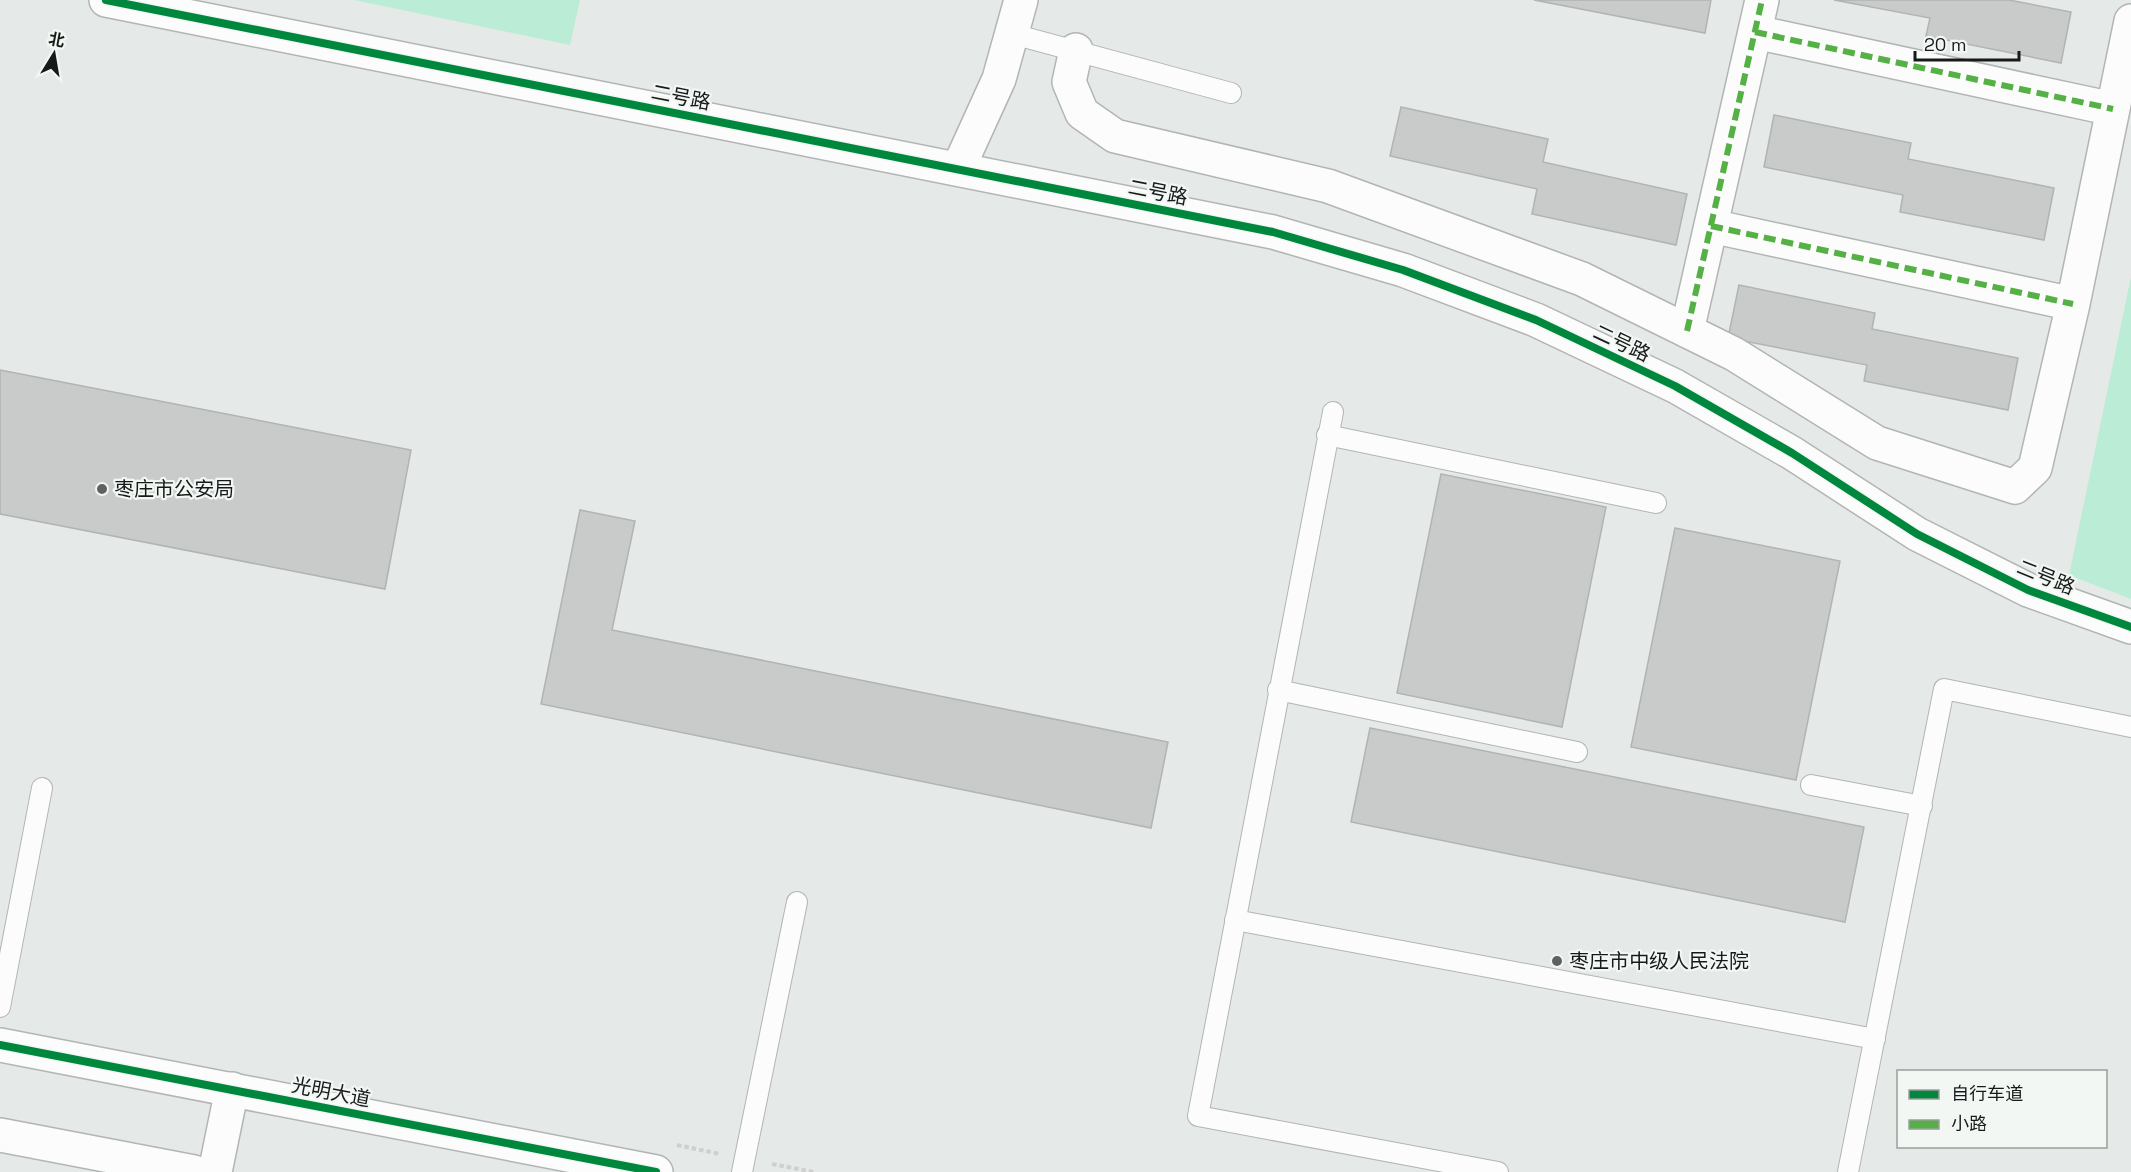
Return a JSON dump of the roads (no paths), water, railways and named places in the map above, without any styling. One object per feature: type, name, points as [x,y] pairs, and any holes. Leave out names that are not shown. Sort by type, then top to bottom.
[{"type":"street","name":"二号路","points":[[106,0],[1273,232],[1403,270],[1536,320],[1675,386],[1792,453],[1917,534],[2028,590],[2131,627]]},
{"type":"street","points":[[958,169],[999,79],[1022,0]]},
{"type":"street","points":[[1687,331],[1762,0]]},
{"type":"street","points":[[1076,50],[1069,82],[1082,113],[1114,136],[1328,186],[1582,279],[1734,354],[1877,443],[2015,487],[2035,468],[2073,304],[2131,21]]},
{"type":"street","points":[[1755,32],[2113,109]]},
{"type":"street","points":[[1711,226],[2073,304]]},
{"type":"street","name":"光明大道","points":[[0,1045],[656,1172]]},
{"type":"street","points":[[215,1172],[232,1089]]},
{"type":"street","points":[[0,1135],[194,1172]]},
{"type":"lane","points":[[1013,33],[1231,93]]},
{"type":"lane","points":[[1333,412],[1198,1116],[1462,1169],[1498,1172]]},
{"type":"lane","points":[[1327,435],[1656,503]]},
{"type":"lane","points":[[1848,1172],[1944,689],[2131,727]]},
{"type":"lane","points":[[1278,690],[1577,752]]},
{"type":"lane","points":[[1811,785],[1922,806]]},
{"type":"lane","points":[[0,1007],[42,788]]},
{"type":"lane","points":[[742,1172],[797,902]]},
{"type":"lane","points":[[1235,920],[1875,1039]]},
{"type":"place","name":"枣庄市公安局","points":[[102,489]]},
{"type":"place","name":"枣庄市中级人民法院","points":[[1557,961]]}]
